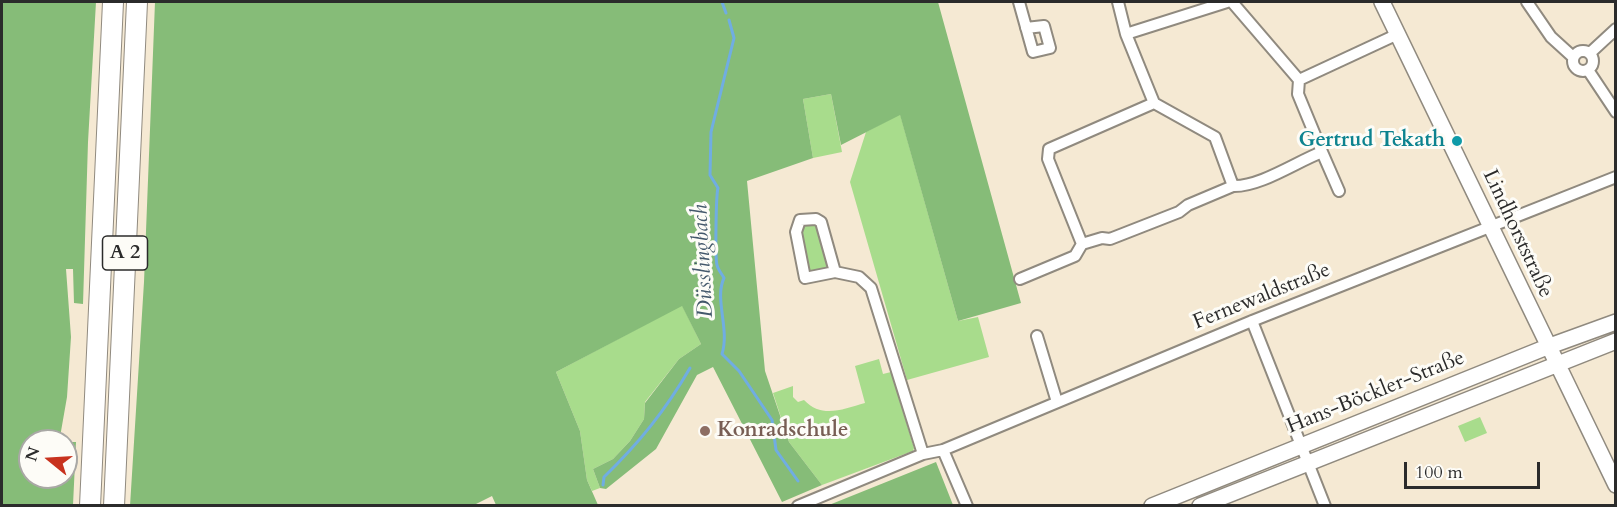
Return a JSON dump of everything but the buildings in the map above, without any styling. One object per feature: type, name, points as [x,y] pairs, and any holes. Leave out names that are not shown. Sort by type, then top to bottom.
[{"type":"highway","name":"A 2","points":[[90,506],[113,2]]},
{"type":"highway","name":"A 2","points":[[114,506],[137,2]]},
{"type":"main road","name":"Lindhorststraße","points":[[1382,2],[1547,347],[1616,485]]},
{"type":"main road","name":"Hans-Böckler-Straße","points":[[1152,506],[1547,347],[1616,322]]},
{"type":"main road","name":"Hans-Böckler-Straße","points":[[1200,506],[1616,341]]},
{"type":"street","points":[[1019,2],[1026,28]]},
{"type":"street","points":[[1118,2],[1126,34],[1154,103],[1215,137],[1233,186]]},
{"type":"street","points":[[1126,34],[1227,2]]},
{"type":"street","points":[[1232,2],[1299,80],[1298,94],[1340,192]]},
{"type":"street","points":[[1527,2],[1551,37],[1573,57],[1576,69],[1588,70]]},
{"type":"street","points":[[1573,57],[1579,52],[1590,53],[1616,29]]},
{"type":"street","points":[[1299,80],[1398,34]]},
{"type":"street","points":[[1588,70],[1593,64],[1590,53]]},
{"type":"street","points":[[1588,70],[1616,111]]},
{"type":"street","points":[[1082,244],[1048,159],[1049,148],[1154,103]]},
{"type":"street","points":[[1020,279],[1075,256],[1082,244],[1102,238],[1110,239],[1179,212],[1188,205],[1233,186],[1242,186],[1281,172],[1290,165],[1322,152]]},
{"type":"street","name":"Fernewaldstraße","points":[[798,506],[923,454],[943,450],[1252,321],[1616,177]]},
{"type":"street","points":[[835,272],[821,222],[816,219],[800,220],[796,232],[805,278],[835,272],[859,277],[871,288],[923,454]]},
{"type":"street","points":[[1252,321],[1325,506]]},
{"type":"street","points":[[1037,336],[1056,402]]},
{"type":"street","points":[[943,450],[967,506]]},
{"type":"green space","points":[[2,2],[96,2],[88,142],[83,304],[74,303],[73,269],[66,269],[71,337],[67,397],[61,429],[18,429],[18,489],[74,489],[73,505],[2,505]]},
{"type":"green space","points":[[155,2],[938,2],[1021,303],[958,321],[900,115],[841,145],[831,94],[803,99],[813,158],[747,181],[765,371],[789,442],[822,485],[782,502],[713,367],[697,375],[656,449],[606,489],[600,488],[593,469],[613,459],[630,441],[644,419],[645,403],[679,359],[701,344],[682,306],[556,372],[580,431],[587,480],[598,505],[496,505],[492,496],[472,506],[130,506],[144,282]]},
{"type":"green space","points":[[831,94],[842,152],[813,158],[803,99]]},
{"type":"green space","points":[[900,114],[958,321],[978,317],[989,357],[907,380],[850,182],[866,132]]},
{"type":"green space","points":[[808,222],[819,225],[830,270],[808,272],[800,228]]},
{"type":"green space","points":[[682,305],[701,344],[679,359],[645,402],[644,419],[630,441],[613,459],[593,469],[600,488],[592,491],[587,480],[580,431],[556,372]]},
{"type":"green space","points":[[879,359],[883,374],[891,372],[913,451],[822,485],[789,442],[773,393],[793,386],[793,397],[798,402],[804,400],[811,406],[825,411],[841,410],[865,403],[855,366]]},
{"type":"green space","points":[[1480,417],[1487,433],[1465,442],[1458,426]]},
{"type":"green space","points":[[936,462],[953,505],[829,505]]},
{"type":"waterway","name":"Düsslingbach","points":[[722,2],[726,13]]},
{"type":"waterway","name":"Düsslingbach","points":[[729,20],[734,38],[711,132],[710,175],[718,188],[716,260],[718,269],[724,278],[721,286],[724,335],[722,354],[739,371],[772,420],[776,450],[798,481]]},
{"type":"waterway","points":[[603,485],[604,477],[651,426],[690,368]]},
{"type":"place","name":"Gertrud Tekath","points":[[1457,141]]},
{"type":"place","name":"Konradschule","points":[[705,431]]}]
